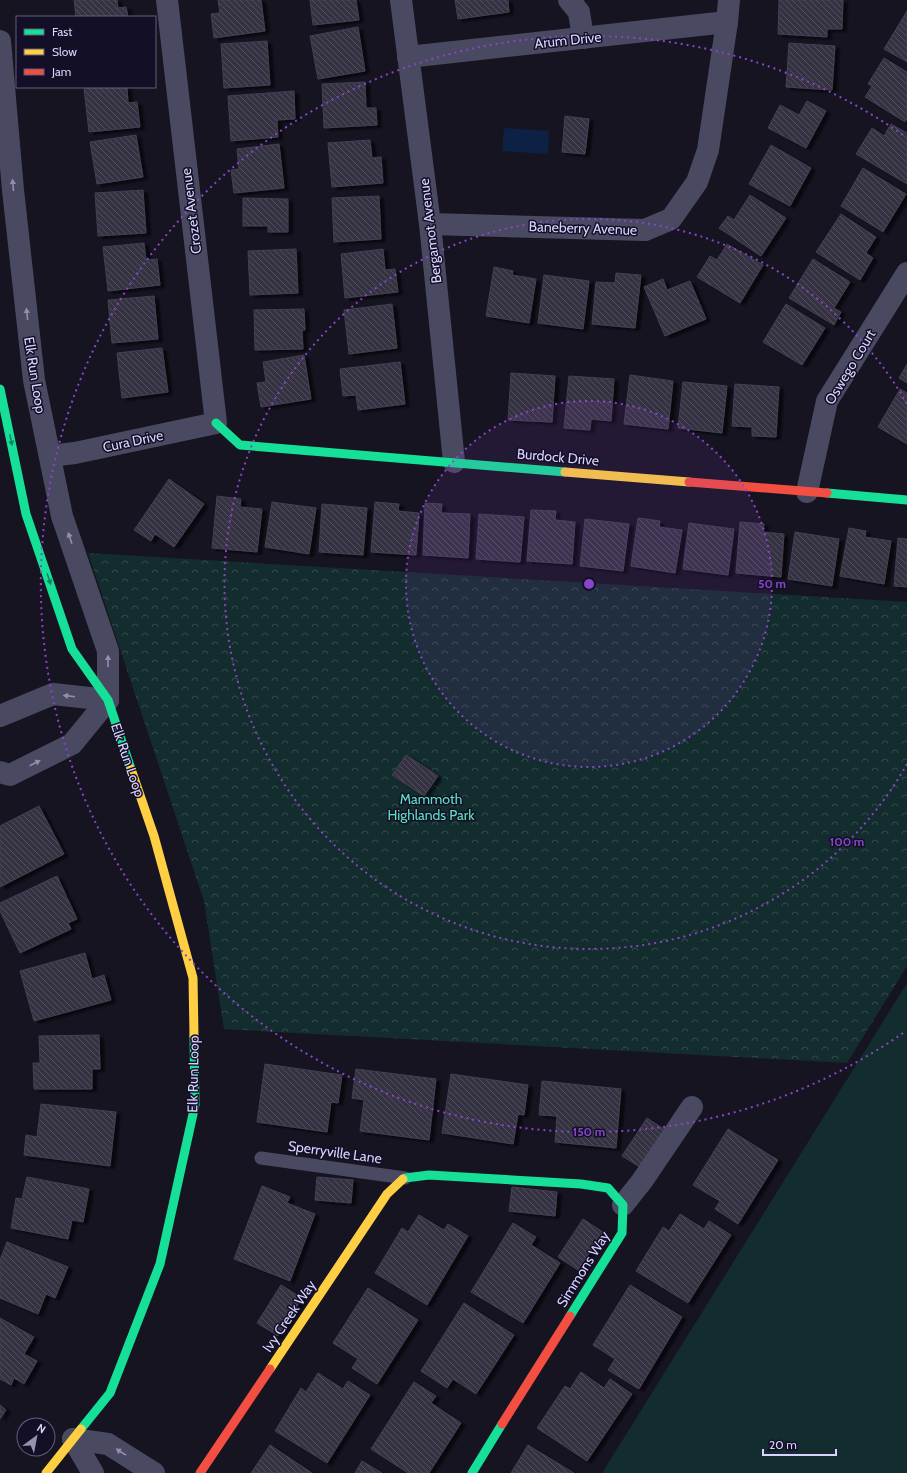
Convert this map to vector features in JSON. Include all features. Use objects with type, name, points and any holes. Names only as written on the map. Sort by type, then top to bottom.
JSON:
[{"type":"street","name":"Crozet Avenue","points":[[167,0],[216,423]]},
{"type":"street","name":"Bergamot Avenue","points":[[401,0],[430,224],[454,462]]},
{"type":"street","name":"Baneberry Avenue","points":[[430,224],[645,230],[671,219],[697,182],[708,150],[729,0]]},
{"type":"street","points":[[579,4],[583,38]]},
{"type":"street","name":"Arum Drive","points":[[408,58],[727,22]]},
{"type":"street","name":"Elk Run Loop","points":[[0,41],[13,190],[34,380],[62,516],[108,651],[108,700]]},
{"type":"street","name":"Oswego Court","points":[[807,492],[827,401],[907,273]]},
{"type":"street","name":"Elk Run Loop","points":[[0,389],[26,514],[72,649],[108,700],[154,836],[193,978],[195,1106],[160,1264],[110,1393],[46,1473]]},
{"type":"street","name":"Cura Drive","points":[[50,456],[75,453],[216,423]]},
{"type":"street","name":"Burdock Drive","points":[[216,423],[240,445],[907,500]]},
{"type":"street","points":[[0,716],[53,694],[108,700]]},
{"type":"street","points":[[0,772],[10,775],[72,744],[108,700]]},
{"type":"street","points":[[405,1178],[428,1175],[581,1184],[608,1188],[623,1205],[642,1182],[692,1107]]},
{"type":"street","name":"Ivy Creek Way","points":[[200,1473],[387,1194],[405,1178]]},
{"type":"street","name":"Simmons Way","points":[[472,1473],[622,1233],[623,1205]]},
{"type":"street","points":[[73,1439],[93,1473]]},
{"type":"street","points":[[73,1439],[108,1444],[154,1473]]},
{"type":"lane","name":"Sperryville Lane","points":[[261,1158],[405,1178]]},
{"type":"green space","name":"Mammoth Highlands Park","points":[[88,553],[907,602],[907,966],[847,1063],[224,1029],[204,901]]},
{"type":"green space","points":[[907,983],[907,1473],[602,1473]]},
{"type":"water","points":[[504,128],[549,131],[548,154],[502,151]]},
{"type":"building","points":[[74,0],[117,0],[118,8],[126,7],[128,16],[76,16]]},
{"type":"building","points":[[218,0],[261,0],[265,31],[214,38],[211,14],[220,13]]},
{"type":"building","points":[[310,0],[356,0],[359,20],[313,25]]},
{"type":"building","points":[[455,0],[508,0],[509,12],[458,19]]},
{"type":"building","points":[[779,0],[843,0],[842,29],[827,29],[827,37],[778,34]]},
{"type":"building","points":[[907,11],[907,62],[884,49]]},
{"type":"building","points":[[358,27],[365,71],[318,79],[310,36]]},
{"type":"building","points":[[267,41],[270,85],[224,88],[221,44]]},
{"type":"building","points":[[789,43],[835,46],[832,90],[786,87]]},
{"type":"building","points":[[884,58],[907,72],[907,119],[905,122],[865,97],[872,86],[868,84]]},
{"type":"building","points":[[365,82],[366,108],[376,108],[377,125],[324,128],[322,84]]},
{"type":"building","points":[[127,88],[128,103],[137,102],[140,127],[89,132],[84,89]]},
{"type":"building","points":[[294,91],[295,119],[277,120],[278,137],[231,141],[228,96]]},
{"type":"building","points":[[807,101],[826,111],[806,148],[768,128],[780,105],[799,115]]},
{"type":"building","points":[[565,116],[589,119],[585,154],[562,152]]},
{"type":"building","points":[[891,124],[907,133],[907,184],[856,154],[872,128],[884,136]]},
{"type":"building","points":[[136,135],[143,177],[97,184],[90,142]]},
{"type":"building","points":[[370,140],[372,158],[381,157],[383,183],[332,187],[328,143]]},
{"type":"building","points":[[279,144],[284,188],[234,193],[231,170],[239,169],[237,149]]},
{"type":"building","points":[[771,145],[811,168],[790,206],[749,184]]},
{"type":"building","points":[[863,168],[906,194],[883,232],[841,206]]},
{"type":"building","points":[[143,190],[146,233],[98,236],[95,193]]},
{"type":"building","points":[[750,195],[786,218],[761,256],[719,228],[728,216],[734,220]]},
{"type":"building","points":[[379,196],[381,239],[334,242],[332,198]]},
{"type":"building","points":[[243,198],[288,199],[288,232],[268,232],[268,226],[243,226]]},
{"type":"building","points":[[841,214],[876,237],[866,253],[873,258],[860,280],[816,252]]},
{"type":"building","points":[[144,243],[146,260],[157,259],[160,285],[108,291],[103,247]]},
{"type":"building","points":[[727,244],[763,265],[740,303],[697,277],[710,256],[717,260]]},
{"type":"building","points":[[296,249],[298,293],[250,295],[248,251]]},
{"type":"building","points":[[383,249],[385,270],[395,269],[398,292],[345,298],[341,254]]},
{"type":"building","points":[[813,259],[850,282],[834,308],[841,312],[834,325],[789,298]]},
{"type":"building","points":[[494,267],[513,271],[512,275],[536,279],[529,323],[486,316]]},
{"type":"building","points":[[616,273],[641,275],[635,328],[592,324],[596,282],[615,283]]},
{"type":"building","points":[[544,275],[589,281],[583,329],[538,323]]},
{"type":"building","points":[[663,279],[667,290],[690,281],[706,319],[665,336],[644,287]]},
{"type":"building","points":[[154,296],[158,339],[112,343],[108,300]]},
{"type":"building","points":[[392,304],[397,348],[349,354],[344,310]]},
{"type":"building","points":[[786,304],[825,328],[802,365],[763,342]]},
{"type":"building","points":[[304,309],[305,330],[302,330],[303,349],[255,350],[254,310]]},
{"type":"building","points":[[162,348],[168,392],[122,398],[117,353]]},
{"type":"building","points":[[304,355],[311,399],[261,407],[257,383],[266,382],[263,362]]},
{"type":"building","points":[[400,362],[405,404],[358,410],[356,395],[343,396],[340,369]]},
{"type":"building","points":[[907,364],[907,383],[899,378]]},
{"type":"building","points":[[511,373],[555,376],[552,422],[508,420]]},
{"type":"building","points":[[630,375],[673,381],[668,429],[624,424]]},
{"type":"building","points":[[569,376],[614,379],[611,421],[591,419],[590,430],[564,428]]},
{"type":"building","points":[[683,382],[727,386],[722,433],[678,428]]},
{"type":"building","points":[[735,384],[779,387],[776,437],[752,436],[752,427],[732,426]]},
{"type":"building","points":[[900,389],[907,393],[907,444],[878,427]]},
{"type":"building","points":[[169,479],[204,504],[174,547],[155,534],[151,541],[134,530]]},
{"type":"building","points":[[217,496],[241,499],[240,507],[262,509],[257,552],[212,548]]},
{"type":"building","points":[[272,502],[316,508],[309,554],[265,547]]},
{"type":"building","points":[[375,502],[399,504],[398,511],[419,513],[416,555],[371,552]]},
{"type":"building","points":[[425,503],[442,504],[441,513],[470,514],[468,558],[423,555]]},
{"type":"building","points":[[322,504],[367,508],[363,555],[319,552]]},
{"type":"building","points":[[531,510],[556,511],[555,520],[575,522],[572,564],[527,561]]},
{"type":"building","points":[[479,514],[524,517],[520,562],[476,559]]},
{"type":"building","points":[[638,518],[660,521],[659,527],[682,530],[675,573],[631,566]]},
{"type":"building","points":[[585,519],[629,524],[623,571],[580,566]]},
{"type":"building","points":[[740,522],[764,524],[763,532],[784,534],[781,577],[736,573]]},
{"type":"building","points":[[689,523],[734,529],[728,575],[683,569]]},
{"type":"building","points":[[849,528],[866,531],[865,537],[891,541],[884,584],[840,576]]},
{"type":"building","points":[[795,532],[839,539],[832,586],[788,579]]},
{"type":"building","points":[[898,538],[907,539],[907,587],[894,586]]},
{"type":"building","points":[[406,755],[438,776],[424,796],[392,775]]},
{"type":"building","points":[[39,806],[64,854],[0,887],[0,826]]},
{"type":"building","points":[[57,876],[77,919],[68,923],[71,929],[20,953],[0,911],[0,903]]},
{"type":"building","points":[[85,953],[92,979],[104,975],[111,1000],[34,1021],[20,971]]},
{"type":"building","points":[[99,1035],[100,1069],[92,1069],[92,1089],[34,1089],[33,1063],[40,1063],[39,1036]]},
{"type":"building","points":[[265,1064],[342,1075],[338,1103],[331,1102],[327,1132],[257,1122]]},
{"type":"building","points":[[356,1069],[436,1079],[429,1140],[360,1131],[364,1100],[352,1098]]},
{"type":"building","points":[[451,1074],[528,1085],[524,1115],[518,1114],[513,1144],[442,1133]]},
{"type":"building","points":[[542,1081],[621,1089],[616,1148],[555,1142],[557,1116],[539,1115]]},
{"type":"building","points":[[41,1104],[116,1112],[110,1166],[24,1155],[26,1135],[37,1137]]},
{"type":"building","points":[[647,1118],[667,1131],[643,1169],[622,1156]]},
{"type":"building","points":[[728,1129],[778,1160],[738,1224],[715,1209],[720,1201],[693,1185]]},
{"type":"building","points":[[27,1177],[89,1189],[83,1222],[72,1220],[68,1239],[11,1228],[16,1198],[22,1199]]},
{"type":"building","points":[[317,1177],[353,1180],[351,1203],[315,1200]]},
{"type":"building","points":[[262,1186],[290,1197],[287,1203],[315,1214],[290,1281],[234,1259]]},
{"type":"building","points":[[512,1187],[557,1192],[555,1216],[509,1211]]},
{"type":"building","points":[[680,1214],[704,1229],[709,1221],[731,1235],[688,1303],[636,1271],[663,1227],[669,1231]]},
{"type":"building","points":[[419,1215],[444,1230],[448,1224],[468,1236],[427,1305],[375,1273],[402,1228],[408,1232]]},
{"type":"building","points":[[583,1219],[603,1232],[578,1270],[558,1257]]},
{"type":"building","points":[[513,1223],[536,1237],[531,1245],[560,1263],[523,1323],[471,1292]]},
{"type":"building","points":[[7,1242],[68,1267],[55,1298],[46,1294],[38,1314],[0,1298],[0,1260]]},
{"type":"building","points":[[281,1285],[302,1298],[278,1336],[257,1323]]},
{"type":"building","points":[[630,1285],[682,1317],[639,1389],[608,1370],[615,1359],[593,1345]]},
{"type":"building","points":[[368,1288],[418,1320],[377,1384],[352,1368],[358,1359],[333,1343]]},
{"type":"building","points":[[464,1303],[514,1335],[476,1394],[453,1379],[447,1388],[421,1371]]},
{"type":"building","points":[[0,1318],[34,1337],[24,1354],[37,1361],[24,1384],[14,1378],[11,1385],[0,1379]]},
{"type":"building","points":[[581,1372],[604,1388],[610,1379],[632,1394],[587,1461],[537,1428],[565,1386],[570,1389]]},
{"type":"building","points":[[318,1373],[343,1389],[348,1381],[370,1395],[327,1463],[275,1431],[301,1388],[306,1392]]},
{"type":"building","points":[[414,1382],[436,1396],[431,1403],[461,1423],[429,1473],[408,1473],[371,1449]]},
{"type":"building","points":[[0,1405],[6,1410],[0,1419]]},
{"type":"building","points":[[270,1445],[312,1473],[251,1473]]},
{"type":"building","points":[[528,1445],[574,1473],[511,1473]]},
{"type":"building","points":[[362,1461],[382,1473],[355,1473]]},
{"type":"traffic: fast","points":[[0,389],[26,514],[72,649],[108,700],[131,769]]},
{"type":"traffic: fast","points":[[216,423],[240,445],[565,472]]},
{"type":"traffic: fast","points":[[827,493],[907,500]]},
{"type":"traffic: fast","points":[[81,1429],[110,1393],[160,1264],[195,1105],[194,1036]]},
{"type":"traffic: fast","points":[[403,1179],[429,1175],[581,1184],[608,1188],[623,1205],[622,1233],[570,1316]]},
{"type":"traffic: fast","points":[[472,1473],[502,1424]]},
{"type":"traffic: slow","points":[[565,472],[689,482]]},
{"type":"traffic: slow","points":[[131,769],[154,836],[193,978],[194,1036]]},
{"type":"traffic: slow","points":[[270,1369],[387,1194],[403,1179]]},
{"type":"traffic: slow","points":[[46,1473],[81,1429]]},
{"type":"traffic: jam","points":[[689,482],[827,493]]},
{"type":"traffic: jam","points":[[502,1424],[570,1316]]},
{"type":"traffic: jam","points":[[200,1473],[270,1369]]}]
